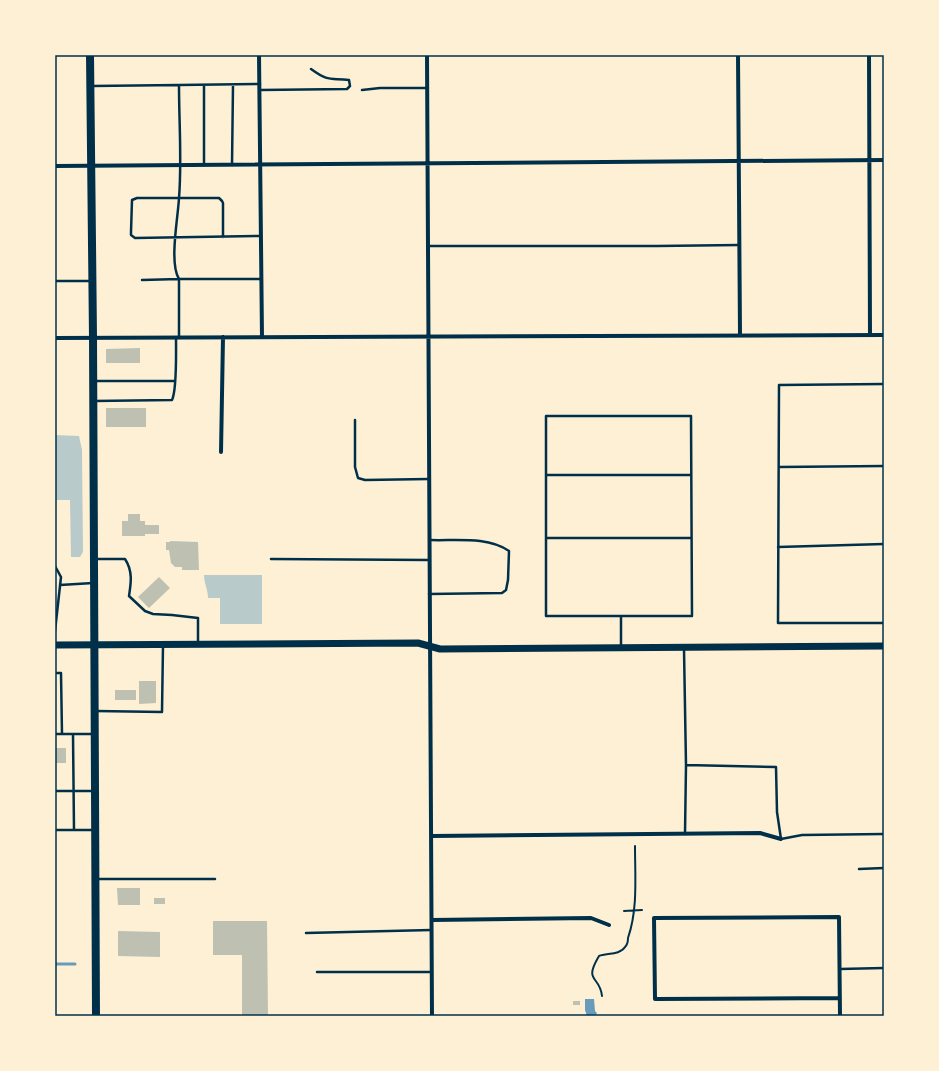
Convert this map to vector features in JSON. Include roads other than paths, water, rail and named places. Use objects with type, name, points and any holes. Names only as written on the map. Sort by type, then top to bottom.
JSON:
[{"type":"main road","points":[[90,55],[93,281],[96,1016]]},
{"type":"street","points":[[259,55],[262,337]]},
{"type":"street","points":[[427,55],[432,1016]]},
{"type":"street","points":[[738,55],[740,336]]},
{"type":"street","points":[[869,55],[870,335]]},
{"type":"street","points":[[55,166],[884,160]]},
{"type":"street","points":[[55,338],[884,335]]},
{"type":"street","points":[[221,452],[222,337]]},
{"type":"street","points":[[55,645],[418,643],[440,649],[884,646]]},
{"type":"street","points":[[431,836],[760,833],[781,839]]},
{"type":"street","points":[[840,998],[654,1000],[654,918],[839,916],[839,969],[840,998],[840,1016]]},
{"type":"street","points":[[432,920],[591,918],[609,925]]},
{"type":"lane","points":[[260,90],[347,89],[350,86],[349,80],[323,78],[311,69]]},
{"type":"lane","points":[[90,86],[260,84]]},
{"type":"lane","points":[[93,401],[172,400],[174,397],[178,337],[179,280],[176,272],[175,237],[180,198],[179,85]]},
{"type":"lane","points":[[204,85],[204,165]]},
{"type":"lane","points":[[232,165],[233,85]]},
{"type":"lane","points":[[362,90],[380,88],[427,88]]},
{"type":"lane","points":[[223,237],[223,204],[221,199],[137,198],[131,202],[131,232],[133,237],[223,237],[260,236]]},
{"type":"lane","points":[[428,246],[739,245]]},
{"type":"lane","points":[[142,280],[262,280]]},
{"type":"lane","points":[[55,281],[93,281]]},
{"type":"lane","points":[[93,381],[175,381]]},
{"type":"lane","points":[[884,384],[779,385],[778,546],[778,623],[884,623]]},
{"type":"lane","points":[[546,416],[691,416],[692,475],[692,616],[546,616],[546,416]]},
{"type":"lane","points":[[355,420],[355,467],[358,478],[365,480],[429,479]]},
{"type":"lane","points":[[779,467],[884,466]]},
{"type":"lane","points":[[546,475],[692,475]]},
{"type":"lane","points":[[546,538],[692,538]]},
{"type":"lane","points":[[429,540],[483,541],[501,545],[509,551],[508,580],[506,590],[502,594],[429,594]]},
{"type":"lane","points":[[778,546],[884,544]]},
{"type":"lane","points":[[94,559],[125,559],[131,572],[129,596],[145,611],[153,614],[172,614],[198,618],[198,644]]},
{"type":"lane","points":[[271,559],[429,560]]},
{"type":"lane","points":[[55,566],[61,577],[56,606],[55,631]]},
{"type":"lane","points":[[60,584],[94,583]]},
{"type":"lane","points":[[622,616],[622,648]]},
{"type":"lane","points":[[94,711],[162,712],[163,645]]},
{"type":"lane","points":[[684,647],[686,765],[685,834]]},
{"type":"lane","points":[[55,673],[62,673],[62,734]]},
{"type":"lane","points":[[55,734],[94,734]]},
{"type":"lane","points":[[73,734],[74,830]]},
{"type":"lane","points":[[686,765],[776,767],[777,812],[781,839],[802,835],[884,834]]},
{"type":"lane","points":[[55,791],[95,792]]},
{"type":"lane","points":[[55,830],[95,830]]},
{"type":"lane","points":[[859,868],[884,868]]},
{"type":"lane","points":[[95,879],[215,879]]},
{"type":"lane","points":[[306,934],[432,930]]},
{"type":"lane","points":[[839,969],[884,968]]},
{"type":"lane","points":[[317,972],[432,972]]},
{"type":"water","points":[[585,999],[594,999],[595,1011],[597,1013],[595,1016],[587,1016],[585,1010]]},
{"type":"waterway","points":[[55,964],[75,964]]}]
